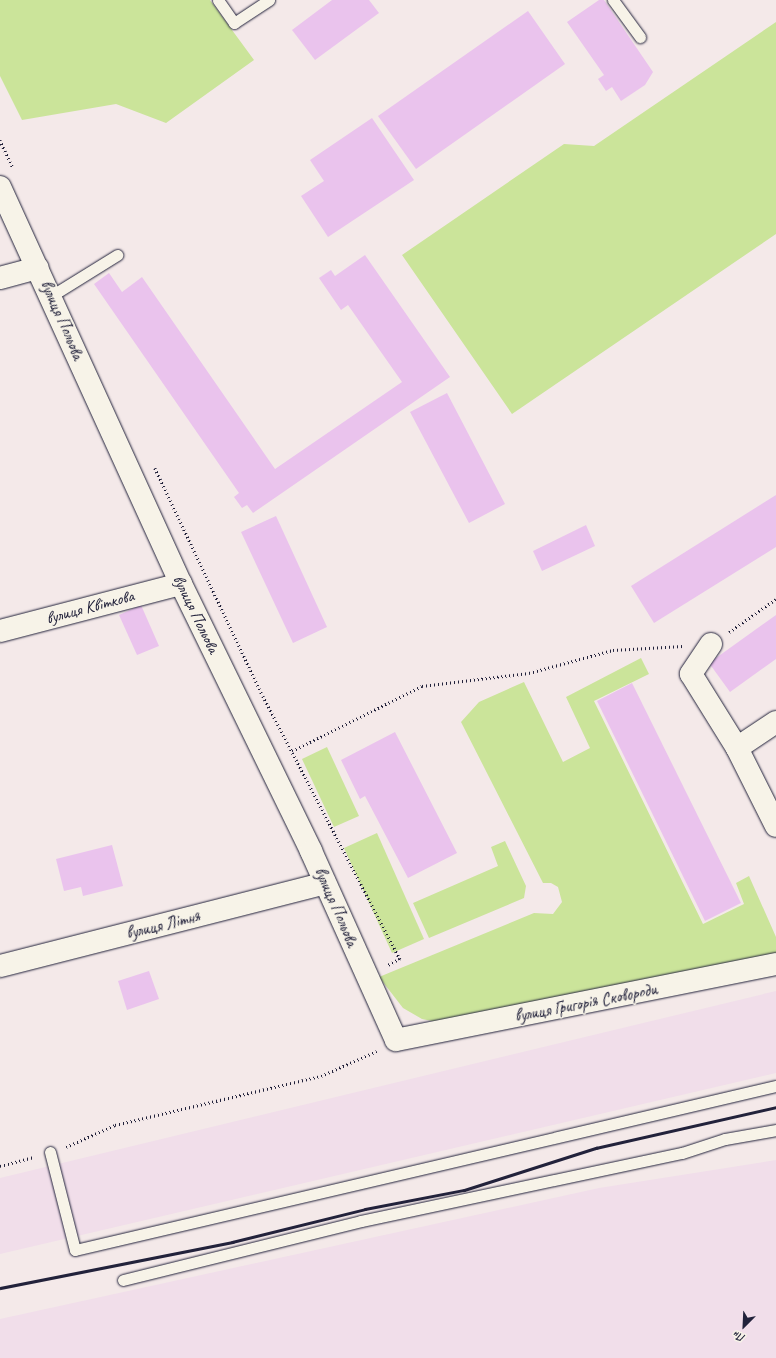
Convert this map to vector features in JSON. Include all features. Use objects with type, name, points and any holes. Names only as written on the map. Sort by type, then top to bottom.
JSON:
[{"type":"street","name":"вулиця Польова","points":[[8,181],[38,268],[181,584],[325,883],[396,1040]]},
{"type":"street","points":[[0,278],[38,268]]},
{"type":"street","name":"вулиця Квіткова","points":[[0,631],[181,584]]},
{"type":"street","points":[[711,644],[691,674],[737,748],[776,826]]},
{"type":"street","points":[[737,748],[776,722]]},
{"type":"street","name":"вулиця Літня","points":[[0,966],[325,883]]},
{"type":"street","name":"вулиця Григорія Сковороди","points":[[396,1040],[776,964]]},
{"type":"lane","points":[[218,0],[234,23],[269,0]]},
{"type":"lane","points":[[613,0],[640,37]]},
{"type":"lane","points":[[51,296],[117,255]]},
{"type":"lane","points":[[50,1152],[75,1250],[776,1086]]},
{"type":"lane","points":[[123,1280],[361,1221],[682,1153],[725,1139],[776,1130]]},
{"type":"path","points":[[0,140],[8,181]]},
{"type":"path","points":[[154,466],[292,751],[400,959],[382,968]]},
{"type":"path","points":[[292,751],[422,686],[529,673],[614,650],[711,644],[776,599]]},
{"type":"path","points":[[0,1166],[77,1143],[116,1124],[321,1076],[369,1056],[396,1040]]},
{"type":"shaded area","points":[[776,991],[776,1073],[0,1254],[0,1178]]},
{"type":"shaded area","points":[[776,1160],[776,1358],[0,1358],[0,1319],[599,1188]]},
{"type":"green space","points":[[0,0],[210,0],[254,60],[166,123],[116,104],[22,120],[0,76]]},
{"type":"green space","points":[[776,22],[776,234],[512,414],[402,255],[564,144],[594,146]]},
{"type":"green space","points":[[641,658],[649,674],[594,701],[703,924],[744,904],[736,883],[749,876],[776,937],[776,953],[437,1022],[422,1019],[403,1008],[379,977],[534,913],[553,914],[562,902],[558,887],[551,883],[543,883],[461,722],[479,702],[524,682],[563,762],[590,748],[566,697]]},
{"type":"green space","points":[[327,747],[359,816],[334,827],[302,759]]},
{"type":"green space","points":[[377,833],[424,939],[392,953],[344,848]]},
{"type":"green space","points":[[505,841],[526,886],[524,898],[429,938],[413,903],[498,866],[491,847]]},
{"type":"building","points":[[332,0],[369,0],[379,13],[315,60],[292,30]]},
{"type":"building","points":[[599,0],[604,0],[653,72],[645,85],[621,101],[612,87],[606,91],[598,79],[604,75],[567,22]]},
{"type":"building","points":[[528,11],[565,64],[416,169],[378,116]]},
{"type":"building","points":[[372,118],[414,180],[328,237],[301,196],[324,181],[310,160]]},
{"type":"building","points":[[365,255],[450,377],[253,513],[247,505],[242,508],[234,497],[239,493],[94,284],[109,273],[122,292],[142,277],[275,469],[402,382],[348,305],[341,310],[319,278],[331,270],[335,276]]},
{"type":"building","points":[[447,393],[505,504],[469,523],[410,412]]},
{"type":"building","points":[[776,495],[776,547],[654,623],[631,586]]},
{"type":"building","points":[[276,516],[327,627],[293,643],[241,532]]},
{"type":"building","points":[[586,525],[595,546],[542,571],[533,551]]},
{"type":"building","points":[[141,605],[159,646],[137,655],[119,615]]},
{"type":"building","points":[[776,615],[776,659],[730,692],[709,663]]},
{"type":"building","points":[[632,683],[741,903],[705,921],[597,701]]},
{"type":"building","points":[[395,732],[457,853],[408,878],[365,796],[360,799],[341,760]]},
{"type":"building","points":[[112,845],[123,886],[83,896],[81,887],[64,891],[56,859]]},
{"type":"building","points":[[149,971],[159,999],[127,1010],[118,981]]},
{"type":"railway","points":[[0,1288],[232,1242],[365,1209],[464,1190],[596,1148],[776,1107]]}]
